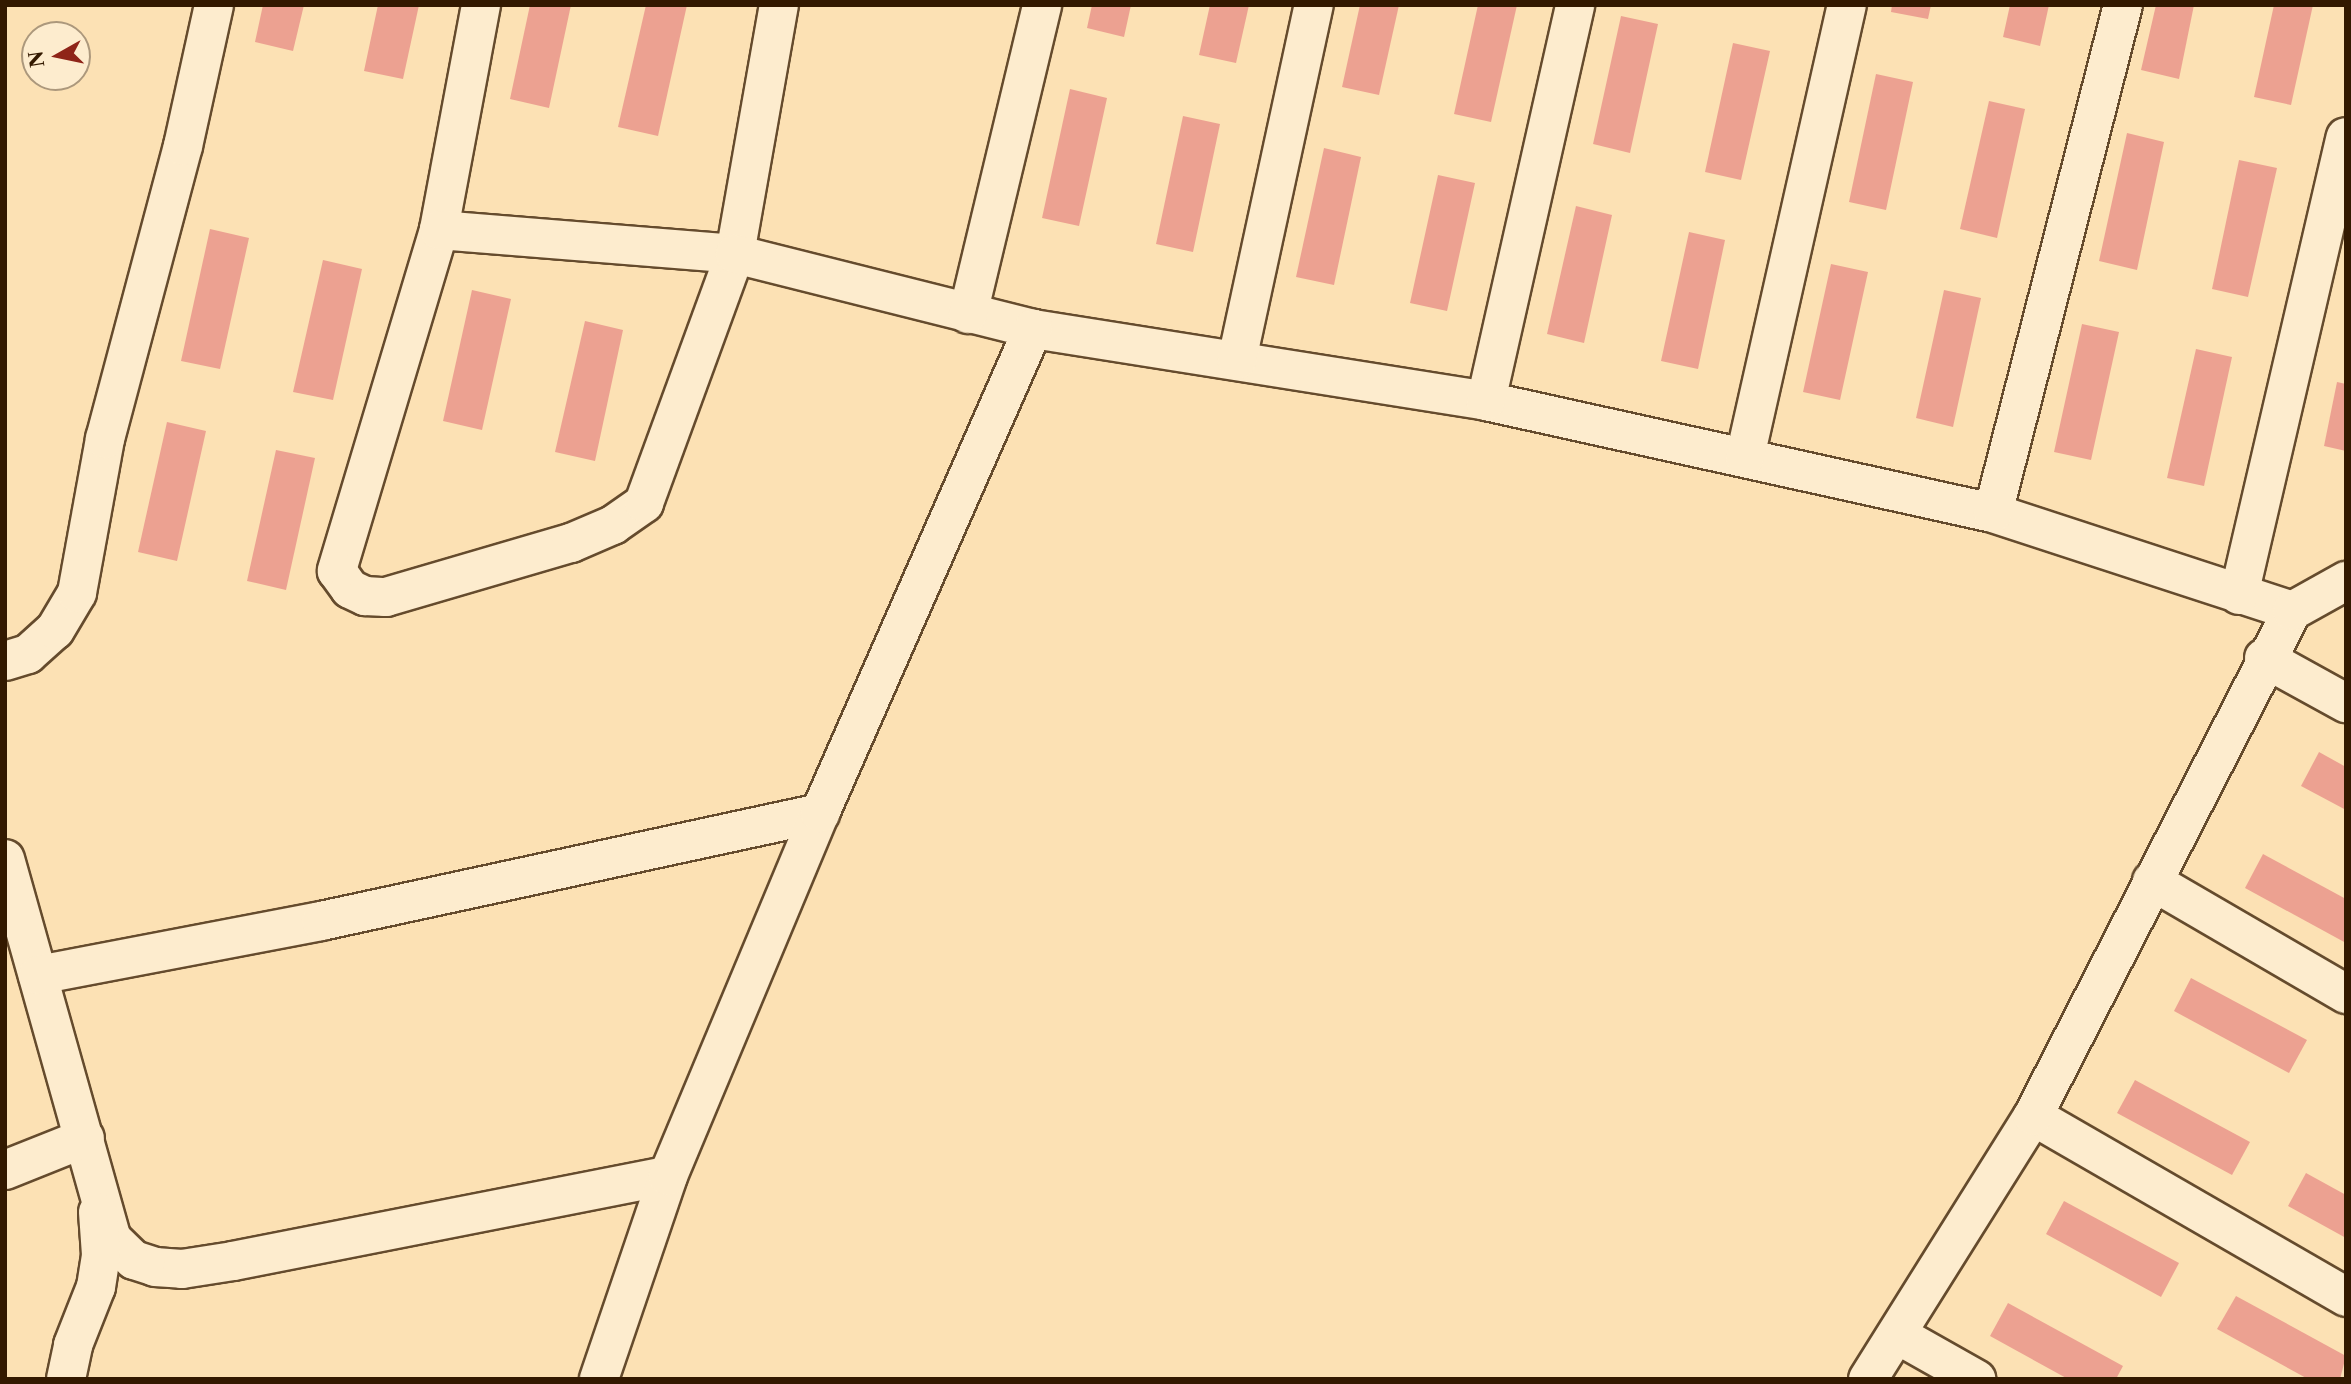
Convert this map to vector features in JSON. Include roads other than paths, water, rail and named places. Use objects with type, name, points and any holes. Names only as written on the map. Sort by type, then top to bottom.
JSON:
[{"type":"street","points":[[5,661],[28,654],[55,630],[77,593],[105,439],[183,146],[214,5]]},
{"type":"street","points":[[481,5],[439,230],[337,571],[350,589],[365,596],[386,597],[571,543],[613,525],[644,503],[735,254],[779,5]]},
{"type":"street","points":[[968,314],[1042,5]]},
{"type":"street","points":[[1237,360],[1314,5]]},
{"type":"street","points":[[1486,401],[1575,5]]},
{"type":"street","points":[[1745,457],[1846,5]]},
{"type":"street","points":[[1993,513],[2123,5]]},
{"type":"street","points":[[2239,595],[2346,137]]},
{"type":"street","points":[[439,230],[735,254],[1033,329],[1486,401],[1993,513],[2292,611]]},
{"type":"street","points":[[599,1379],[668,1176],[820,813],[1033,329]]},
{"type":"street","points":[[1868,1379],[2034,1116],[2264,658],[2292,611],[2346,581]]},
{"type":"street","points":[[2264,658],[2346,703]]},
{"type":"street","points":[[38,975],[321,921],[820,813]]},
{"type":"street","points":[[5,859],[112,1239],[134,1259],[155,1267],[182,1269],[668,1176]]},
{"type":"street","points":[[2152,881],[2346,994]]},
{"type":"street","points":[[2034,1116],[2346,1297]]},
{"type":"street","points":[[5,1170],[85,1138]]},
{"type":"street","points":[[66,1379],[98,1277],[101,1255],[97,1183]]},
{"type":"street","points":[[1898,1335],[1976,1379]]}]
